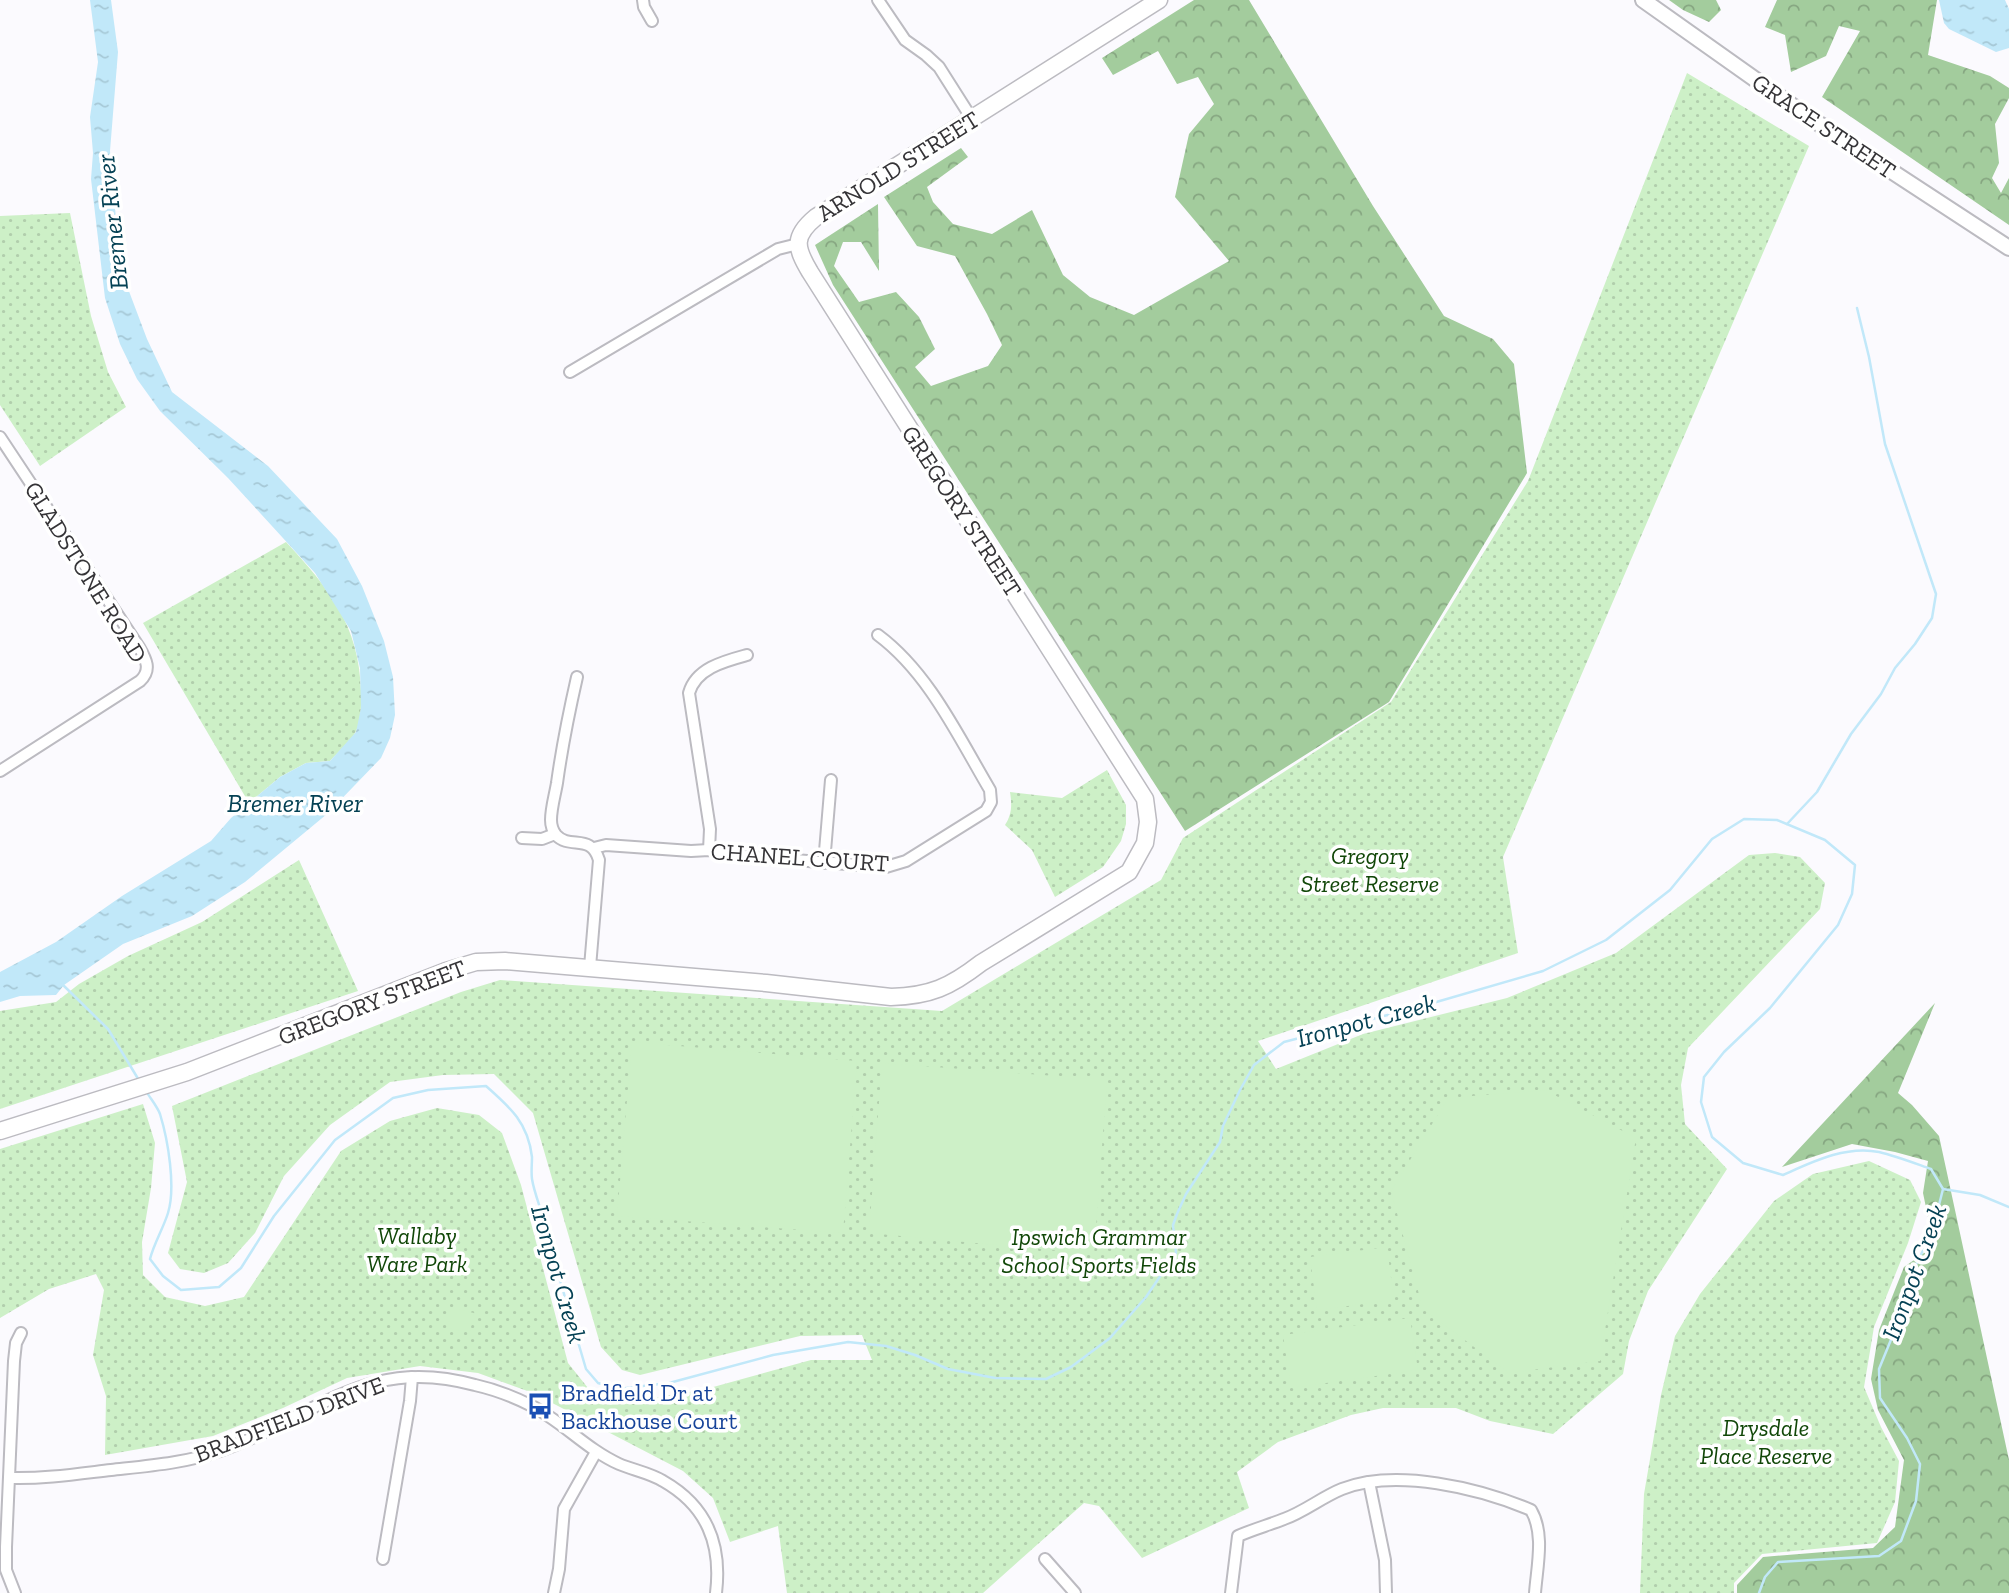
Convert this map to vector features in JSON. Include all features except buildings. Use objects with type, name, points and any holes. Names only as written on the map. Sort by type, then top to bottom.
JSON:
[{"type":"main road","name":"ARNOLD STREET","points":[[798,244],[801,232],[816,217],[1159,0]]},
{"type":"main road","name":"GREGORY STREET","points":[[0,1131],[187,1072],[461,965],[498,961],[846,991],[908,989],[925,986],[981,963],[1110,883],[1130,857],[1139,834],[1140,810],[1129,776],[810,272],[799,252],[798,244]]},
{"type":"street","points":[[643,0],[652,21]]},
{"type":"street","points":[[878,0],[905,40],[939,67],[972,119]]},
{"type":"street","name":"GRACE STREET","points":[[1643,0],[1795,108],[2009,248]]},
{"type":"street","name":"ARNOLD STREET","points":[[570,372],[778,249],[798,244]]},
{"type":"street","name":"GLADSTONE ROAD","points":[[0,437],[139,647],[146,660],[147,672],[140,681],[0,771]]},
{"type":"street","name":"CHANEL COURT","points":[[555,834],[564,841],[594,848],[606,845],[709,850],[731,855],[824,863],[886,867],[900,864],[986,811],[991,802],[990,790],[940,704],[899,650],[878,635]]},
{"type":"street","points":[[709,850],[710,830],[689,693],[691,685],[703,672],[720,663],[747,655]]},
{"type":"street","points":[[522,838],[542,839],[555,834],[551,820],[564,734],[577,677]]},
{"type":"street","points":[[824,863],[831,780]]},
{"type":"street","points":[[590,967],[599,860],[594,848]]},
{"type":"street","points":[[15,1593],[6,1570],[14,1361],[16,1343],[21,1333]]},
{"type":"street","points":[[383,1559],[412,1377]]},
{"type":"street","name":"BRADFIELD DRIVE","points":[[10,1478],[37,1479],[164,1464],[220,1451],[323,1401],[370,1382],[436,1377],[476,1385],[530,1405],[596,1452],[661,1480],[681,1493],[698,1511],[717,1550],[719,1574],[716,1593]]},
{"type":"street","points":[[0,1417],[13,1420]]},
{"type":"street","points":[[554,1593],[559,1569],[562,1514],[596,1452]]},
{"type":"street","points":[[1231,1593],[1238,1536],[1285,1519],[1341,1489],[1392,1479],[1442,1484],[1531,1510],[1539,1533],[1535,1593]]},
{"type":"street","points":[[1369,1482],[1385,1560],[1386,1593]]},
{"type":"street","points":[[1045,1559],[1075,1593]]},
{"type":"green space","points":[[1194,0],[1249,0],[1373,206],[1444,316],[1493,339],[1514,364],[1527,473],[1389,702],[1185,831],[833,285],[815,245],[878,204],[879,271],[861,242],[843,242],[834,266],[859,302],[896,292],[919,317],[935,349],[915,367],[931,386],[988,366],[1002,345],[955,256],[917,246],[884,197],[961,148],[968,157],[927,187],[933,202],[953,224],[992,234],[1032,210],[1063,275],[1090,297],[1134,315],[1229,261],[1175,197],[1189,134],[1214,104],[1198,77],[1177,84],[1158,51],[1113,75],[1102,58]]},
{"type":"green space","points":[[1669,0],[1716,0],[1721,10],[1709,22]]},
{"type":"green space","points":[[1777,0],[1937,0],[1928,55],[1990,76],[2009,88],[2009,98],[1995,124],[1999,163],[1992,178],[2001,193],[2009,178],[2009,225],[1822,97],[1860,31],[1839,26],[1826,56],[1791,72],[1785,35],[1765,27]]},
{"type":"green space","points":[[1687,73],[1809,146],[1503,857],[1518,953],[1258,1041],[1276,1069],[1363,1034],[1507,998],[1616,953],[1749,855],[1775,853],[1800,857],[1825,883],[1820,909],[1688,1048],[1681,1085],[1685,1124],[1727,1169],[1648,1291],[1629,1341],[1623,1374],[1553,1434],[1490,1421],[1456,1408],[1383,1408],[1351,1415],[1278,1442],[1237,1472],[1249,1508],[1142,1558],[1099,1506],[1084,1503],[983,1593],[787,1593],[778,1526],[730,1542],[713,1498],[683,1471],[533,1393],[478,1373],[420,1366],[347,1378],[283,1408],[213,1436],[105,1455],[106,1396],[93,1355],[104,1290],[96,1274],[49,1289],[0,1318],[0,1149],[143,1104],[155,1143],[142,1242],[143,1275],[165,1297],[205,1306],[244,1297],[341,1151],[390,1121],[437,1108],[479,1115],[502,1133],[521,1185],[568,1363],[592,1393],[625,1403],[706,1389],[811,1360],[872,1360],[862,1335],[800,1336],[640,1375],[622,1370],[601,1347],[533,1113],[494,1074],[443,1075],[390,1082],[330,1125],[284,1176],[255,1233],[228,1263],[204,1273],[180,1269],[168,1253],[187,1182],[172,1106],[461,992],[500,980],[942,1011],[1161,880],[1183,838],[1391,702],[1528,481]]},
{"type":"green space","points":[[70,213],[91,316],[108,372],[126,407],[40,466],[0,405],[0,216]]},
{"type":"green space","points":[[286,542],[316,575],[348,627],[359,668],[360,718],[353,737],[330,761],[306,763],[280,777],[249,803],[143,623]]},
{"type":"green space","points":[[1107,770],[1126,805],[1126,824],[1121,841],[1103,867],[1055,897],[1032,850],[1005,825],[1011,809],[1010,792],[1062,798]]},
{"type":"green space","points":[[299,860],[358,991],[0,1109],[0,1011],[56,1002],[79,984],[128,956],[202,922]]},
{"type":"green space","points":[[1935,1003],[1898,1093],[1939,1136],[2009,1460],[2009,1593],[1737,1593],[1737,1585],[1763,1557],[1873,1548],[1895,1527],[1904,1460],[1878,1410],[1871,1379],[1879,1330],[1904,1267],[1934,1246],[1923,1193],[1928,1161],[1852,1144],[1782,1167]]},
{"type":"green space","points":[[632,1042],[857,1061],[843,1233],[617,1216]]},
{"type":"green space","points":[[882,1063],[1107,1080],[1094,1254],[869,1233]]},
{"type":"green space","points":[[1545,1090],[1636,1138],[1600,1361],[1509,1373],[1423,1309],[1391,1191],[1448,1098]]},
{"type":"green space","name":"Drysdale Place Reserve","points":[[1869,1161],[1910,1180],[1921,1202],[1908,1243],[1874,1327],[1864,1387],[1899,1461],[1895,1502],[1877,1543],[1762,1554],[1734,1583],[1734,1593],[1640,1593],[1644,1494],[1661,1395],[1675,1336],[1700,1294],[1774,1201],[1813,1174]]},
{"type":"green space","points":[[1387,1247],[1394,1300],[1317,1310],[1310,1257]]},
{"type":"green space","points":[[451,1308],[474,1313],[470,1332],[447,1328]]},
{"type":"green space","points":[[1410,1318],[1418,1370],[1291,1388],[1283,1335]]},
{"type":"water","name":"Bremer River","points":[[90,0],[111,0],[118,52],[110,151],[117,230],[124,278],[147,339],[172,392],[268,466],[337,539],[362,586],[384,641],[393,677],[395,715],[390,738],[381,758],[327,814],[245,882],[192,916],[123,944],[64,985],[56,995],[20,996],[0,1002],[0,972],[56,942],[122,896],[211,841],[231,818],[280,777],[306,763],[330,761],[356,732],[361,708],[360,668],[351,631],[315,573],[228,478],[160,411],[137,379],[120,344],[105,298],[91,179],[93,153],[90,117],[98,62]]},
{"type":"water","points":[[1939,0],[2005,0],[2009,9],[2009,48],[1996,52],[1949,29],[1944,23]]},
{"type":"waterway","points":[[1787,824],[1817,792],[1851,734],[1932,618],[1936,594],[1885,444],[1857,308]]},
{"type":"waterway","name":"Ironpot Creek","points":[[146,1091],[160,1114],[171,1177],[168,1213],[150,1259],[163,1276],[181,1290],[219,1287],[241,1268],[274,1216],[335,1140],[393,1098],[428,1090],[486,1086],[517,1117],[527,1135],[532,1157],[532,1179],[547,1236],[586,1369],[598,1383],[618,1389],[669,1383],[773,1355],[848,1342],[886,1346],[948,1369],[995,1378],[1046,1379],[1071,1367],[1110,1338],[1146,1297],[1176,1253],[1173,1225],[1177,1214],[1186,1194],[1220,1142],[1223,1126],[1240,1090],[1254,1065],[1284,1042],[1543,971],[1606,940],[1670,890],[1712,839],[1744,819],[1777,820],[1825,840],[1855,865],[1852,894],[1838,925],[1770,1008],[1724,1052],[1704,1077],[1701,1102],[1712,1137],[1743,1163],[1783,1175],[1817,1160],[1842,1153],[1867,1150],[1879,1152],[1931,1169],[1943,1189],[1932,1233],[1910,1276],[1897,1325],[1879,1369],[1880,1398],[1907,1438],[1920,1464],[1916,1501],[1901,1541],[1879,1556],[1778,1562],[1765,1577],[1759,1593]]},
{"type":"waterway","name":"Ironpot Creek","points":[[62,984],[108,1029],[140,1082]]},
{"type":"waterway","points":[[1943,1189],[1980,1195],[2009,1207]]},
{"type":"place","name":"Bradfield Dr at Backhouse Court","points":[[540,1406]]},
{"type":"park label","name":"Gregory Street Reserve","points":[[1370,869]]},
{"type":"park label","name":"Wallaby Ware Park","points":[[417,1249]]},
{"type":"park label","name":"Ipswich Grammar School Sports Fields","points":[[1099,1250]]}]
